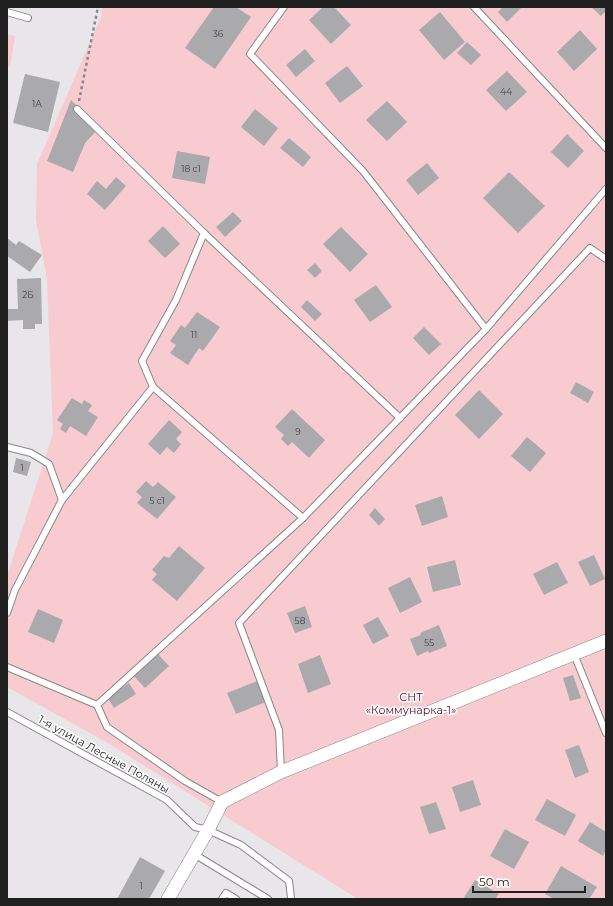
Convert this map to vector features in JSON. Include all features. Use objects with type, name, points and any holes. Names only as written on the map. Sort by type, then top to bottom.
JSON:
[{"type":"street","points":[[168,899],[208,830],[222,802],[282,772],[606,642]]},
{"type":"lane","points":[[284,7],[250,54],[363,171],[486,329]]},
{"type":"lane","points":[[474,7],[606,148]]},
{"type":"lane","points":[[7,12],[28,18]]},
{"type":"lane","points":[[77,109],[400,418]]},
{"type":"lane","points":[[97,705],[303,518],[486,329],[606,189]]},
{"type":"lane","points":[[204,232],[176,300],[142,361],[153,386],[303,518]]},
{"type":"lane","points":[[282,772],[279,730],[239,623],[590,248],[606,259]]},
{"type":"lane","points":[[7,614],[15,590],[62,500],[153,386]]},
{"type":"lane","points":[[7,447],[31,453],[49,464],[62,500]]},
{"type":"lane","points":[[574,654],[606,733]]},
{"type":"lane","points":[[7,667],[97,705],[107,727],[184,781],[222,802]]},
{"type":"lane","name":"1-я улица Лесные Поляны","points":[[7,712],[167,800],[195,827],[208,830],[241,845],[289,882],[291,899]]},
{"type":"lane","points":[[194,854],[268,899]]},
{"type":"lane","points":[[222,899],[226,893],[236,899]]},
{"type":"path","points":[[77,109],[98,7]]},
{"type":"green space","name":"СНТ «Коммунарка-1»","points":[[102,7],[606,7],[606,899],[358,899],[106,742],[7,687],[7,576],[53,433],[47,279],[36,220],[37,164],[101,17]]},
{"type":"green space","points":[[7,34],[15,36],[10,67],[7,66]]},
{"type":"building","points":[[214,7],[236,7],[251,17],[215,69],[185,48]]},
{"type":"building","points":[[323,7],[334,7],[351,25],[331,44],[309,20]]},
{"type":"building","points":[[503,7],[522,7],[507,22],[498,12]]},
{"type":"building","points":[[591,7],[606,7],[606,11],[601,16]]},
{"type":"building","points":[[440,12],[465,42],[444,60],[419,30]]},
{"type":"building","points":[[580,30],[597,49],[574,71],[557,52]]},
{"type":"building","points":[[467,42],[481,55],[471,65],[457,53]]},
{"type":"building","points":[[305,49],[315,61],[296,77],[286,65]]},
{"type":"building","points":[[347,66],[363,86],[340,103],[325,83]]},
{"type":"building","points":[[507,71],[527,92],[506,111],[486,90]]},
{"type":"building","points":[[25,74],[60,82],[48,132],[13,123]]},
{"type":"building","points":[[71,100],[99,128],[85,143],[73,172],[47,161]]},
{"type":"building","points":[[387,101],[407,122],[387,141],[366,120]]},
{"type":"building","points":[[255,109],[278,128],[264,146],[241,127]]},
{"type":"building","points":[[567,134],[584,151],[568,168],[551,152]]},
{"type":"building","points":[[289,138],[311,157],[303,167],[280,148]]},
{"type":"building","points":[[177,151],[210,157],[205,184],[172,178]]},
{"type":"building","points":[[427,163],[439,178],[418,195],[406,180]]},
{"type":"building","points":[[509,172],[545,206],[518,233],[483,198]]},
{"type":"building","points":[[116,177],[126,186],[105,210],[87,194],[97,181],[106,189]]},
{"type":"building","points":[[233,212],[242,221],[225,237],[216,227]]},
{"type":"building","points":[[163,226],[180,244],[165,258],[148,241]]},
{"type":"building","points":[[341,227],[368,254],[350,272],[323,244]]},
{"type":"building","points":[[7,238],[16,245],[19,241],[42,255],[30,272],[7,256]]},
{"type":"building","points":[[315,263],[322,271],[315,278],[307,270]]},
{"type":"building","points":[[41,278],[42,324],[35,324],[35,329],[23,329],[23,320],[7,321],[7,309],[18,309],[17,279]]},
{"type":"building","points":[[376,285],[392,307],[370,322],[354,300]]},
{"type":"building","points":[[307,300],[322,314],[315,321],[301,307]]},
{"type":"building","points":[[197,312],[220,327],[203,351],[199,348],[188,365],[170,353],[176,345],[170,341],[181,325],[185,328]]},
{"type":"building","points":[[424,327],[441,344],[429,355],[413,338]]},
{"type":"building","points":[[576,382],[594,392],[588,403],[570,393]]},
{"type":"building","points":[[479,390],[503,414],[479,439],[455,415]]},
{"type":"building","points":[[72,398],[82,404],[84,400],[92,405],[88,411],[98,417],[86,436],[70,426],[66,433],[60,429],[63,424],[57,420]]},
{"type":"building","points":[[292,409],[325,440],[309,458],[292,442],[288,446],[281,439],[284,435],[275,427]]},
{"type":"building","points":[[169,420],[182,432],[176,439],[181,444],[174,453],[167,447],[160,455],[148,444]]},
{"type":"building","points":[[527,437],[546,453],[530,472],[511,456]]},
{"type":"building","points":[[16,458],[31,462],[27,476],[13,472]]},
{"type":"building","points":[[146,481],[153,487],[158,482],[176,497],[157,519],[137,503],[142,497],[136,492]]},
{"type":"building","points":[[442,496],[448,517],[422,526],[415,505]]},
{"type":"building","points":[[375,508],[385,519],[379,526],[369,515]]},
{"type":"building","points":[[179,546],[205,568],[177,601],[152,580],[157,574],[152,570],[164,556],[169,558]]},
{"type":"building","points":[[594,555],[605,579],[590,586],[578,562]]},
{"type":"building","points":[[455,560],[461,585],[433,592],[427,567]]},
{"type":"building","points":[[557,562],[568,583],[544,595],[533,574]]},
{"type":"building","points":[[410,577],[422,602],[400,613],[388,588]]},
{"type":"building","points":[[305,606],[312,627],[295,633],[287,613]]},
{"type":"building","points":[[38,609],[63,620],[54,643],[28,632]]},
{"type":"building","points":[[378,617],[389,636],[373,644],[363,625]]},
{"type":"building","points":[[439,625],[447,646],[429,653],[428,651],[417,656],[410,639]]},
{"type":"building","points":[[158,654],[169,666],[145,688],[134,676]]},
{"type":"building","points":[[320,655],[331,684],[308,693],[298,664]]},
{"type":"building","points":[[573,675],[581,698],[570,701],[563,678]]},
{"type":"building","points":[[257,681],[266,702],[236,714],[227,693]]},
{"type":"building","points":[[129,683],[136,694],[114,708],[107,697]]},
{"type":"building","points":[[579,745],[589,772],[575,778],[565,750]]},
{"type":"building","points":[[473,780],[481,805],[460,812],[452,787]]},
{"type":"building","points":[[547,799],[576,815],[565,836],[535,820]]},
{"type":"building","points":[[436,802],[446,829],[429,834],[420,807]]},
{"type":"building","points":[[590,822],[606,832],[606,850],[603,856],[578,841]]},
{"type":"building","points":[[505,829],[529,842],[514,869],[490,856]]},
{"type":"building","points":[[140,857],[165,871],[149,899],[117,899]]},
{"type":"building","points":[[561,866],[597,887],[589,899],[554,899],[545,894]]},
{"type":"building","points":[[475,880],[499,894],[495,899],[463,899]]}]
